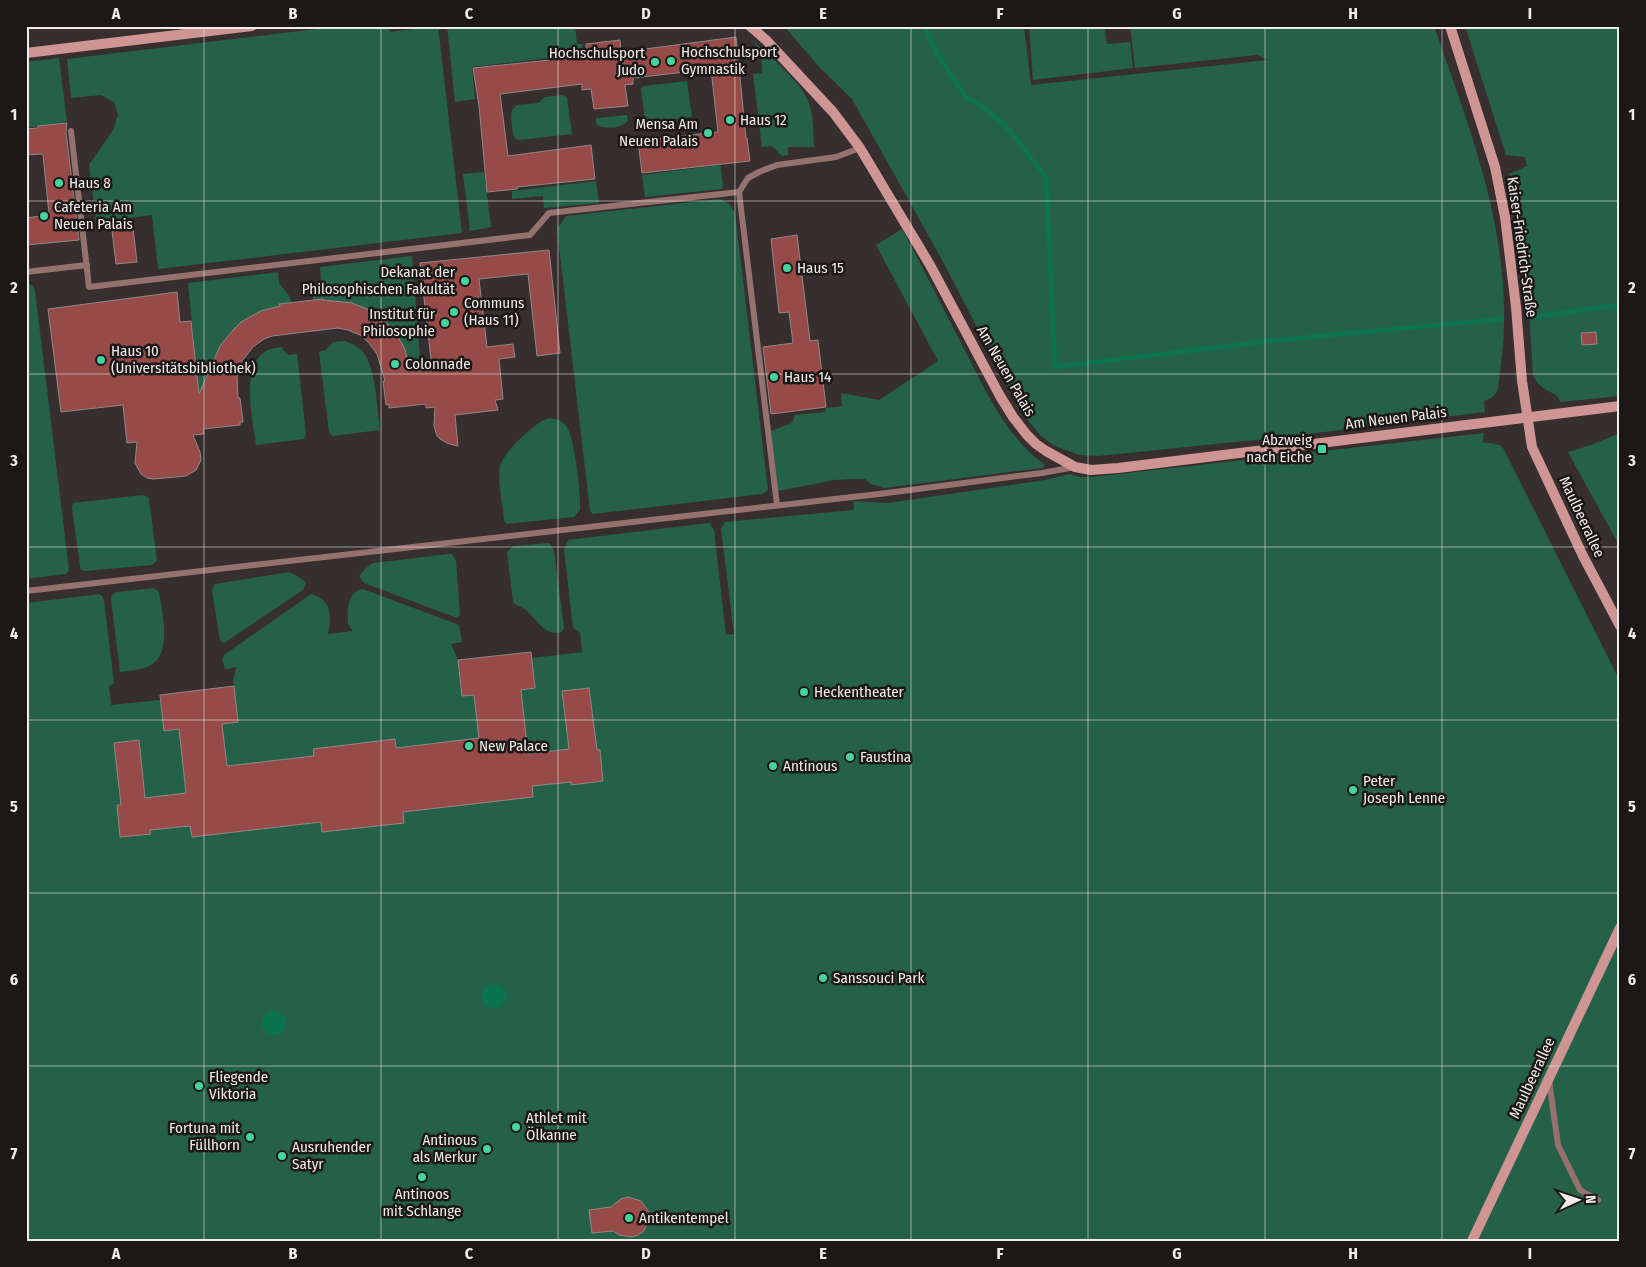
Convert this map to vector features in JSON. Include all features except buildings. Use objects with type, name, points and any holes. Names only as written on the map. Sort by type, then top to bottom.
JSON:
[{"type":"street","points":[[26,53],[252,26]]},
{"type":"street","name":"Am Neuen Palais","points":[[750,26],[766,40],[833,112],[860,148],[930,265],[1013,417],[1036,444],[1075,467],[1091,470],[1118,468],[1620,406]]},
{"type":"street","name":"Kaiser-Friedrich-Straße","points":[[1450,26],[1499,183],[1510,253],[1527,418]]},
{"type":"street","name":"Maulbeerallee","points":[[1527,418],[1532,446],[1583,556],[1620,626]]},
{"type":"street","name":"Maulbeerallee","points":[[1472,1241],[1620,928]]},
{"type":"lane","points":[[71,132],[89,287],[530,235],[549,214],[738,192]]},
{"type":"lane","points":[[777,505],[738,192],[748,178],[777,164],[836,157],[860,148]]},
{"type":"lane","points":[[26,272],[87,265]]},
{"type":"lane","points":[[26,591],[777,505],[1042,473],[1075,467]]},
{"type":"lane","points":[[1548,1079],[1558,1145],[1580,1190],[1598,1200]]},
{"type":"shaded area","points":[[342,26],[389,26],[390,32],[438,26],[462,233],[158,269],[152,215],[96,222],[89,165],[113,130],[118,115],[114,102],[101,95],[71,98],[67,59]]},
{"type":"shaded area","points":[[447,26],[575,26],[577,44],[582,44],[583,54],[472,67],[475,99],[455,102]]},
{"type":"shaded area","points":[[784,26],[1024,26],[1031,85],[1268,60],[1257,55],[1135,68],[1130,26],[1434,26],[1481,165],[1497,237],[1502,273],[1504,320],[1497,391],[1492,397],[1484,401],[1485,412],[1284,437],[1098,456],[1079,455],[1053,445],[1040,435],[1021,412],[941,258],[852,99],[820,68]]},
{"type":"shaded area","points":[[1029,26],[1104,26],[1107,44],[1130,42],[1133,68],[1033,80]]},
{"type":"shaded area","points":[[1465,26],[1620,26],[1620,396],[1560,402],[1556,395],[1541,386],[1533,376],[1527,278],[1509,174],[1527,166],[1525,157],[1506,155]]},
{"type":"shaded area","points":[[751,39],[783,68],[804,93],[811,112],[814,147],[788,147],[788,155],[782,156],[772,146],[762,147],[753,74],[762,73],[761,51]]},
{"type":"shaded area","points":[[59,58],[67,122],[26,128],[26,62]]},
{"type":"shaded area","points":[[687,81],[692,117],[645,121],[641,88]]},
{"type":"shaded area","points":[[563,95],[567,98],[572,134],[516,139],[513,135],[511,117],[512,110],[517,105],[538,103],[545,97]]},
{"type":"shaded area","points":[[627,115],[628,121],[617,127],[604,127],[596,124],[596,118]]},
{"type":"shaded area","points":[[719,165],[721,167],[723,187],[721,189],[645,197],[642,175]]},
{"type":"shaded area","points":[[484,172],[491,227],[470,231],[463,174]]},
{"type":"shaded area","points":[[596,181],[599,203],[544,208],[543,196],[512,199],[512,191]]},
{"type":"shaded area","points":[[720,199],[729,204],[735,213],[768,490],[762,494],[593,514],[590,511],[557,229],[566,216]]},
{"type":"shaded area","points":[[902,229],[996,409],[1017,439],[1045,465],[1042,468],[884,488],[871,484],[865,479],[851,479],[834,480],[778,491],[771,431],[792,423],[795,415],[825,412],[826,408],[842,406],[841,393],[879,400],[938,361],[876,245]]},
{"type":"shaded area","points":[[412,256],[423,383],[410,378],[407,361],[401,345],[394,331],[384,320],[372,311],[358,305],[341,302],[323,302],[323,299],[313,300],[313,293],[316,291],[321,279],[320,267]]},
{"type":"shaded area","points":[[278,272],[279,283],[290,297],[291,302],[280,304],[280,307],[261,312],[235,328],[226,338],[212,363],[199,395],[188,283]]},
{"type":"shaded area","points":[[26,282],[33,286],[35,291],[69,570],[66,574],[26,579]]},
{"type":"shaded area","points":[[345,341],[360,349],[368,360],[374,379],[380,430],[332,436],[329,432],[319,352],[326,350],[333,342]]},
{"type":"shaded area","points":[[282,347],[288,355],[297,354],[306,434],[304,439],[256,445],[250,392],[254,366],[260,356],[270,349]]},
{"type":"shaded area","points":[[549,418],[563,422],[569,432],[577,467],[580,510],[574,517],[506,524],[504,521],[500,486],[500,466],[507,453],[521,438],[536,425]]},
{"type":"shaded area","name":"Sanssouci Park","points":[[1484,433],[1483,442],[1500,445],[1503,448],[1620,681],[1620,1241],[26,1241],[26,603],[99,594],[102,596],[114,683],[109,686],[111,705],[160,700],[234,686],[236,667],[225,669],[222,659],[224,655],[311,594],[323,600],[327,605],[330,615],[328,634],[353,631],[348,624],[349,602],[354,593],[363,589],[459,625],[462,642],[451,644],[458,660],[531,652],[532,658],[582,652],[580,632],[573,628],[564,550],[568,540],[709,523],[714,530],[726,635],[734,634],[721,529],[725,522],[854,510],[853,501],[888,503],[1045,480],[1069,474],[1080,477],[1092,477]]},
{"type":"shaded area","points":[[1620,433],[1620,547],[1568,452]]},
{"type":"shaded area","points":[[142,495],[149,499],[157,561],[152,565],[81,570],[72,508],[73,503]]},
{"type":"shaded area","points":[[549,543],[554,550],[564,628],[562,632],[556,633],[545,629],[528,612],[513,602],[507,552],[513,546]]},
{"type":"shaded area","points":[[452,554],[456,561],[460,615],[457,618],[364,583],[359,576],[373,563]]},
{"type":"shaded area","points":[[289,572],[306,582],[303,590],[224,643],[220,641],[212,590],[215,584]]},
{"type":"shaded area","points":[[154,588],[159,592],[164,622],[161,654],[155,662],[147,667],[120,672],[112,595],[117,592]]},
{"type":"shaded area","points":[[494,984],[503,987],[506,996],[503,1005],[494,1008],[485,1005],[482,996],[485,987]]},
{"type":"shaded area","points":[[274,1011],[283,1014],[286,1023],[283,1032],[274,1035],[265,1032],[262,1023],[265,1014]]},
{"type":"waterway","points":[[924,26],[937,54],[966,97],[990,112],[1011,132],[1046,177],[1055,367],[1278,340],[1502,319]]},
{"type":"waterway","points":[[1532,317],[1620,305]]},
{"type":"place","name":"Hochschulsport Gymnastik","points":[[671,61]]},
{"type":"place","name":"Hochschulsport Judo","points":[[655,62]]},
{"type":"place","name":"Haus 12","points":[[730,120]]},
{"type":"place","name":"Mensa Am Neuen Palais","points":[[708,133]]},
{"type":"place","name":"Haus 8","points":[[59,183]]},
{"type":"place","name":"Cafeteria Am Neuen Palais","points":[[44,216]]},
{"type":"place","name":"Haus 15","points":[[787,268]]},
{"type":"place","name":"Dekanat der Philosophischen Fakultät","points":[[465,281]]},
{"type":"place","name":"Communs (Haus 11)","points":[[454,312]]},
{"type":"place","name":"Institut für Philosophie","points":[[445,323]]},
{"type":"place","name":"Haus 10 (Universitätsbibliothek)","points":[[101,360]]},
{"type":"place","name":"Colonnade","points":[[395,364]]},
{"type":"place","name":"Haus 14","points":[[774,377]]},
{"type":"place","name":"Abzweig nach Eiche","points":[[1322,449]]},
{"type":"place","name":"Heckentheater","points":[[804,692]]},
{"type":"place","name":"New Palace","points":[[469,746]]},
{"type":"place","name":"Faustina","points":[[850,757]]},
{"type":"place","name":"Antinous","points":[[773,766]]},
{"type":"place","name":"Peter Joseph Lenne","points":[[1353,790]]},
{"type":"place","name":"Sanssouci Park","points":[[823,978]]},
{"type":"place","name":"Fliegende Viktoria","points":[[199,1086]]},
{"type":"place","name":"Athlet mit Ölkanne","points":[[516,1127]]},
{"type":"place","name":"Fortuna mit Füllhorn","points":[[250,1137]]},
{"type":"place","name":"Antinous als Merkur","points":[[487,1149]]},
{"type":"place","name":"Ausruhender Satyr","points":[[282,1156]]},
{"type":"place","name":"Antinoos mit Schlange","points":[[422,1177]]},
{"type":"place","name":"Antikentempel","points":[[629,1218]]}]
